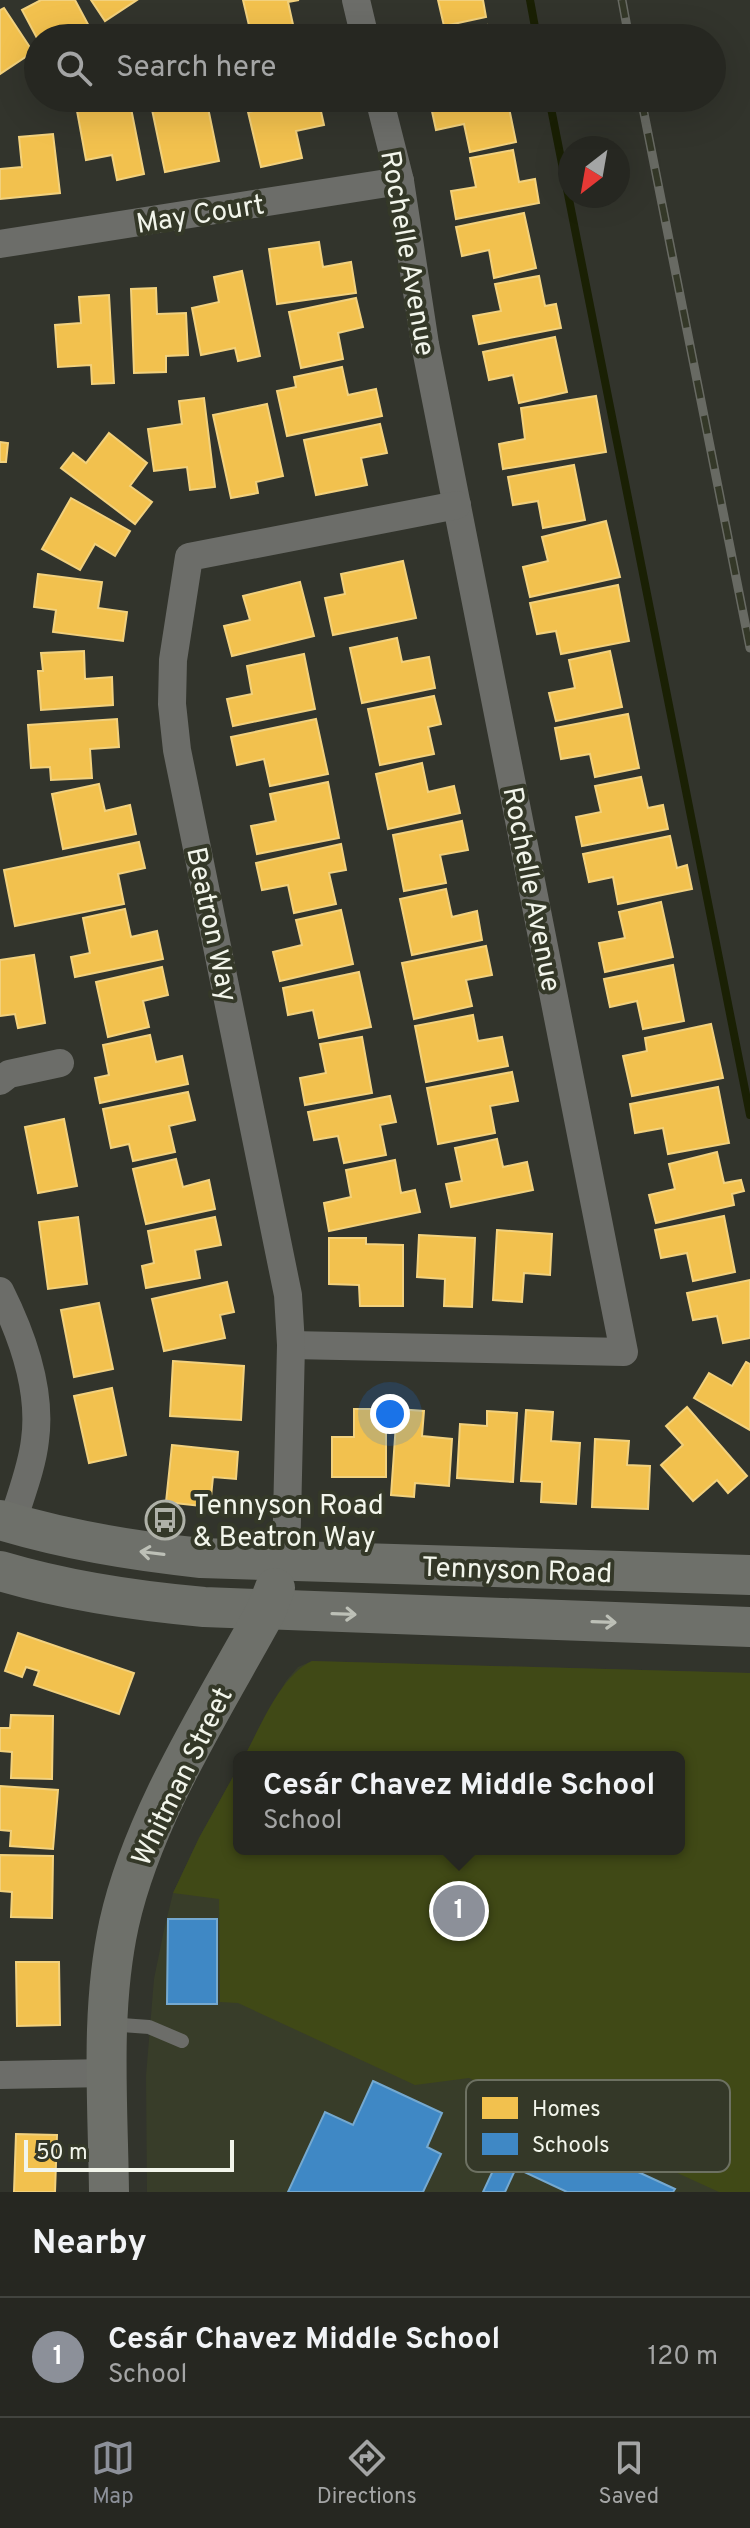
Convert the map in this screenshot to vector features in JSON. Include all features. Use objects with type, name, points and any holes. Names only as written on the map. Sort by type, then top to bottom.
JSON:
[{"type":"main road","name":"Tennyson Road","points":[[6,1522],[84,1542],[144,1552],[286,1562],[750,1575]]},
{"type":"main road","name":"Whitman Street","points":[[109,2192],[108,2023],[111,1975],[130,1879],[169,1791],[266,1611],[286,1562]]},
{"type":"main road","name":"Tennyson Road","points":[[0,1571],[137,1601],[266,1611],[750,1627]]},
{"type":"street","points":[[356,0],[362,24]]},
{"type":"street","name":"Rochelle Avenue","points":[[291,1345],[624,1352],[425,344],[400,181],[383,112]]},
{"type":"street","name":"May Court","points":[[0,244],[400,181]]},
{"type":"street","name":"Beatron Way","points":[[286,1562],[291,1345],[288,1295],[177,750],[172,704],[173,660],[189,557],[457,505]]},
{"type":"street","points":[[0,1081],[9,1074],[60,1063]]},
{"type":"street","points":[[0,1291],[20,1332],[37,1421],[35,1444],[6,1522]]},
{"type":"street","points":[[0,2075],[108,2073]]},
{"type":"lane","points":[[108,2023],[149,2027],[182,2041]]},
{"type":"shaded area","points":[[312,1661],[750,1673],[750,2192],[147,2192],[146,2076],[154,1979],[164,1930],[173,1893],[233,1777],[233,1855],[685,1855],[685,1751],[247,1751],[286,1681],[298,1667]]},
{"type":"green space","points":[[312,1661],[750,1673],[750,2192],[719,2192],[675,2172],[730,2172],[730,2080],[469,2078],[415,2085],[238,2003],[220,2002],[219,1899],[173,1893],[233,1777],[233,1855],[685,1855],[685,1751],[247,1751],[281,1690],[301,1668]]},
{"type":"building: Homes","points":[[41,0],[75,0],[88,24],[29,24],[22,10]]},
{"type":"building: Homes","points":[[91,0],[137,0],[105,21]]},
{"type":"building: Homes","points":[[243,0],[299,0],[288,2],[293,24],[249,24]]},
{"type":"building: Homes","points":[[438,0],[483,0],[486,17],[444,24]]},
{"type":"building: Homes","points":[[4,8],[24,38],[24,58],[0,74],[0,10]]},
{"type":"building: Homes","points":[[77,112],[132,112],[144,174],[117,180],[112,155],[86,160]]},
{"type":"building: Homes","points":[[152,112],[209,112],[219,161],[165,172]]},
{"type":"building: Homes","points":[[248,112],[321,112],[324,125],[296,131],[302,158],[261,167]]},
{"type":"building: Homes","points":[[432,112],[510,112],[516,142],[470,152],[464,124],[436,130]]},
{"type":"building: Homes","points":[[53,134],[60,193],[0,199],[0,169],[22,167],[19,137]]},
{"type":"building: Homes","points":[[513,150],[519,182],[535,179],[539,203],[456,219],[451,191],[476,187],[470,158]]},
{"type":"building: Homes","points":[[524,213],[536,268],[494,278],[489,250],[462,256],[456,227]]},
{"type":"building: Homes","points":[[319,242],[323,267],[351,262],[356,293],[277,304],[269,249]]},
{"type":"building: Homes","points":[[242,271],[260,356],[238,361],[235,348],[201,355],[192,308],[219,302],[214,277]]},
{"type":"building: Homes","points":[[539,276],[545,306],[556,304],[561,328],[479,344],[473,316],[501,311],[495,284]]},
{"type":"building: Homes","points":[[156,288],[157,314],[186,313],[188,355],[166,356],[166,372],[134,373],[131,289]]},
{"type":"building: Homes","points":[[109,295],[114,383],[92,384],[91,365],[58,367],[55,325],[81,323],[79,297]]},
{"type":"building: Homes","points":[[356,298],[363,327],[338,333],[343,359],[301,368],[289,312]]},
{"type":"building: Homes","points":[[555,337],[567,392],[519,403],[513,375],[489,380],[483,352]]},
{"type":"building: Homes","points":[[342,367],[348,395],[376,389],[382,416],[287,436],[277,391],[296,387],[294,377]]},
{"type":"building: Homes","points":[[596,396],[606,452],[503,469],[499,444],[525,439],[521,408]]},
{"type":"building: Homes","points":[[204,398],[215,487],[190,490],[187,467],[154,471],[148,429],[182,424],[179,401]]},
{"type":"building: Homes","points":[[267,404],[283,476],[256,482],[258,493],[231,498],[213,415]]},
{"type":"building: Homes","points":[[380,424],[387,453],[361,458],[367,485],[316,495],[304,440]]},
{"type":"building: Homes","points":[[109,433],[147,463],[130,486],[152,502],[135,524],[61,468],[73,453],[86,463]]},
{"type":"building: Homes","points":[[0,442],[8,443],[6,462],[0,462]]},
{"type":"building: Homes","points":[[574,465],[585,520],[543,528],[538,501],[513,505],[508,477]]},
{"type":"building: Homes","points":[[71,498],[130,531],[115,556],[95,544],[80,570],[42,549]]},
{"type":"building: Homes","points":[[606,521],[620,577],[530,597],[523,567],[548,561],[542,537]]},
{"type":"building: Homes","points":[[403,561],[416,618],[333,635],[325,598],[345,594],[341,574]]},
{"type":"building: Homes","points":[[38,574],[102,582],[98,608],[127,612],[123,641],[53,632],[56,610],[34,607]]},
{"type":"building: Homes","points":[[300,582],[314,636],[232,656],[224,626],[250,620],[243,596]]},
{"type":"building: Homes","points":[[618,585],[629,641],[561,654],[556,631],[537,634],[530,603]]},
{"type":"building: Homes","points":[[397,638],[402,662],[429,657],[435,688],[362,703],[350,648]]},
{"type":"building: Homes","points":[[84,651],[85,679],[112,677],[113,705],[41,710],[38,671],[43,671],[41,653]]},
{"type":"building: Homes","points":[[610,651],[622,707],[556,721],[549,693],[575,688],[569,660]]},
{"type":"building: Homes","points":[[304,654],[315,709],[233,726],[227,699],[252,694],[247,666]]},
{"type":"building: Homes","points":[[434,696],[441,724],[428,727],[434,754],[380,765],[368,709]]},
{"type":"building: Homes","points":[[628,714],[639,768],[595,777],[590,754],[561,759],[555,728]]},
{"type":"building: Homes","points":[[117,719],[119,747],[90,749],[92,778],[51,780],[50,767],[31,768],[28,725]]},
{"type":"building: Homes","points":[[316,719],[328,774],[270,786],[264,759],[237,765],[231,737]]},
{"type":"building: Homes","points":[[422,763],[428,792],[454,786],[460,813],[388,829],[376,774]]},
{"type":"building: Homes","points":[[641,777],[648,808],[663,805],[668,829],[582,846],[576,817],[601,812],[595,786]]},
{"type":"building: Homes","points":[[328,782],[339,838],[257,854],[251,826],[276,821],[270,794]]},
{"type":"building: Homes","points":[[99,784],[105,811],[130,805],[136,834],[63,849],[52,794]]},
{"type":"building: Homes","points":[[462,821],[468,850],[440,855],[446,883],[404,891],[393,835]]},
{"type":"building: Homes","points":[[670,836],[677,868],[687,865],[692,889],[618,904],[613,877],[589,882],[583,854]]},
{"type":"building: Homes","points":[[139,842],[145,868],[118,874],[124,904],[15,926],[4,870]]},
{"type":"building: Homes","points":[[341,844],[346,870],[329,873],[336,904],[294,913],[288,885],[262,890],[256,863]]},
{"type":"building: Homes","points":[[446,889],[452,917],[477,911],[482,940],[412,955],[400,899]]},
{"type":"building: Homes","points":[[661,902],[673,957],[605,972],[599,943],[625,938],[619,912]]},
{"type":"building: Homes","points":[[125,909],[131,937],[157,931],[163,959],[75,977],[71,957],[90,953],[83,918]]},
{"type":"building: Homes","points":[[341,910],[353,964],[280,981],[273,952],[302,945],[296,920]]},
{"type":"building: Homes","points":[[486,946],[492,975],[466,980],[472,1006],[414,1019],[402,963]]},
{"type":"building: Homes","points":[[34,955],[45,1023],[18,1028],[15,1014],[0,1016],[0,960]]},
{"type":"building: Homes","points":[[673,965],[684,1021],[643,1029],[637,1001],[610,1007],[604,979]]},
{"type":"building: Homes","points":[[162,967],[168,995],[143,1001],[149,1027],[108,1037],[96,982]]},
{"type":"building: Homes","points":[[359,972],[371,1027],[319,1038],[313,1010],[288,1015],[283,988]]},
{"type":"building: Homes","points":[[473,1015],[478,1041],[502,1037],[508,1066],[426,1082],[415,1026]]},
{"type":"building: Homes","points":[[711,1024],[723,1078],[632,1096],[623,1056],[647,1051],[645,1038]]},
{"type":"building: Homes","points":[[150,1035],[156,1062],[182,1056],[188,1084],[100,1103],[95,1078],[109,1075],[103,1045]]},
{"type":"building: Homes","points":[[362,1037],[372,1093],[305,1105],[300,1078],[326,1073],[320,1044]]},
{"type":"building: Homes","points":[[512,1072],[518,1101],[490,1106],[495,1133],[438,1144],[427,1088]]},
{"type":"building: Homes","points":[[718,1087],[729,1143],[668,1154],[663,1128],[635,1133],[630,1104]]},
{"type":"building: Homes","points":[[188,1092],[195,1120],[169,1126],[175,1152],[133,1161],[129,1144],[111,1148],[103,1109]]},
{"type":"building: Homes","points":[[390,1096],[396,1122],[380,1125],[386,1155],[344,1163],[338,1136],[314,1140],[308,1112]]},
{"type":"building: Homes","points":[[64,1119],[77,1186],[38,1193],[25,1127]]},
{"type":"building: Homes","points":[[497,1139],[503,1167],[527,1162],[533,1190],[451,1207],[446,1184],[462,1181],[455,1148]]},
{"type":"building: Homes","points":[[717,1152],[724,1183],[741,1180],[744,1191],[732,1194],[734,1205],[656,1223],[649,1195],[675,1189],[669,1164]]},
{"type":"building: Homes","points":[[176,1159],[183,1187],[209,1180],[215,1209],[146,1224],[133,1169]]},
{"type":"building: Homes","points":[[395,1160],[401,1193],[415,1190],[420,1212],[329,1231],[324,1203],[351,1197],[346,1170]]},
{"type":"building: Homes","points":[[724,1216],[735,1272],[693,1281],[687,1253],[661,1258],[655,1230]]},
{"type":"building: Homes","points":[[78,1217],[87,1284],[48,1289],[39,1222]]},
{"type":"building: Homes","points":[[215,1217],[221,1245],[195,1250],[200,1278],[146,1288],[142,1266],[154,1263],[148,1231]]},
{"type":"building: Homes","points":[[497,1230],[552,1234],[550,1275],[524,1273],[522,1302],[493,1300]]},
{"type":"building: Homes","points":[[419,1235],[475,1238],[472,1307],[444,1306],[445,1279],[417,1277]]},
{"type":"building: Homes","points":[[329,1238],[366,1238],[366,1244],[403,1245],[403,1306],[360,1306],[359,1285],[329,1284]]},
{"type":"building: Homes","points":[[750,1280],[750,1338],[723,1343],[717,1316],[693,1320],[687,1293]]},
{"type":"building: Homes","points":[[227,1282],[234,1312],[220,1315],[225,1338],[164,1351],[152,1299]]},
{"type":"building: Homes","points":[[99,1303],[113,1369],[74,1377],[61,1310]]},
{"type":"building: Homes","points":[[173,1361],[244,1366],[241,1420],[170,1416]]},
{"type":"building: Homes","points":[[746,1362],[750,1364],[750,1430],[694,1398],[709,1373],[732,1386]]},
{"type":"building: Homes","points":[[112,1388],[126,1455],[89,1463],[74,1396]]},
{"type":"building: Homes","points":[[687,1407],[747,1476],[728,1493],[717,1480],[693,1501],[661,1465],[683,1445],[666,1426]]},
{"type":"building: Homes","points":[[354,1409],[386,1409],[386,1477],[332,1477],[332,1437],[354,1437]]},
{"type":"building: Homes","points":[[397,1409],[424,1411],[422,1436],[452,1439],[449,1486],[415,1483],[414,1497],[391,1495]]},
{"type":"building: Homes","points":[[526,1410],[553,1412],[551,1441],[580,1443],[576,1504],[541,1502],[542,1482],[521,1481]]},
{"type":"building: Homes","points":[[487,1411],[517,1413],[513,1482],[457,1478],[460,1424],[487,1426]]},
{"type":"building: Homes","points":[[595,1439],[629,1441],[627,1465],[650,1466],[648,1509],[592,1507]]},
{"type":"building: Homes","points":[[172,1445],[238,1452],[236,1479],[213,1477],[210,1507],[166,1502]]},
{"type":"building: Homes","points":[[18,1633],[134,1673],[119,1714],[34,1685],[39,1671],[26,1667],[22,1677],[5,1671]]},
{"type":"building: Homes","points":[[11,1715],[53,1716],[52,1779],[11,1778],[12,1752],[0,1751],[0,1728],[10,1728]]},
{"type":"building: Homes","points":[[0,1786],[58,1790],[53,1849],[10,1846],[11,1831],[0,1830]]},
{"type":"building: Homes","points":[[0,1855],[53,1856],[52,1918],[11,1917],[12,1892],[0,1891]]},
{"type":"building: Homes","points":[[16,1962],[59,1962],[60,2025],[17,2026]]},
{"type":"building: Homes","points":[[16,2134],[57,2135],[55,2192],[14,2192]]},
{"type":"building: Schools","points":[[168,1919],[217,1919],[217,2004],[167,2004]]},
{"type":"building: Schools","points":[[373,2081],[442,2113],[427,2147],[441,2154],[423,2192],[288,2192],[325,2112],[353,2125]]},
{"type":"building: Schools","points":[[492,2172],[514,2172],[505,2192],[483,2192]]},
{"type":"building: Schools","points":[[524,2172],[638,2172],[675,2189],[673,2192],[567,2192]]},
{"type":"waterway","points":[[530,0],[534,24]]},
{"type":"waterway","points":[[552,112],[750,1115]]},
{"type":"railway","points":[[622,0],[626,24]]},
{"type":"railway","points":[[644,112],[750,648]]},
{"type":"place","name":"Tennyson Road & Beatron Way","points":[[165,1520]]},
{"type":"place","name":"Cesár Chavez Middle School","points":[[459,1911]]}]
